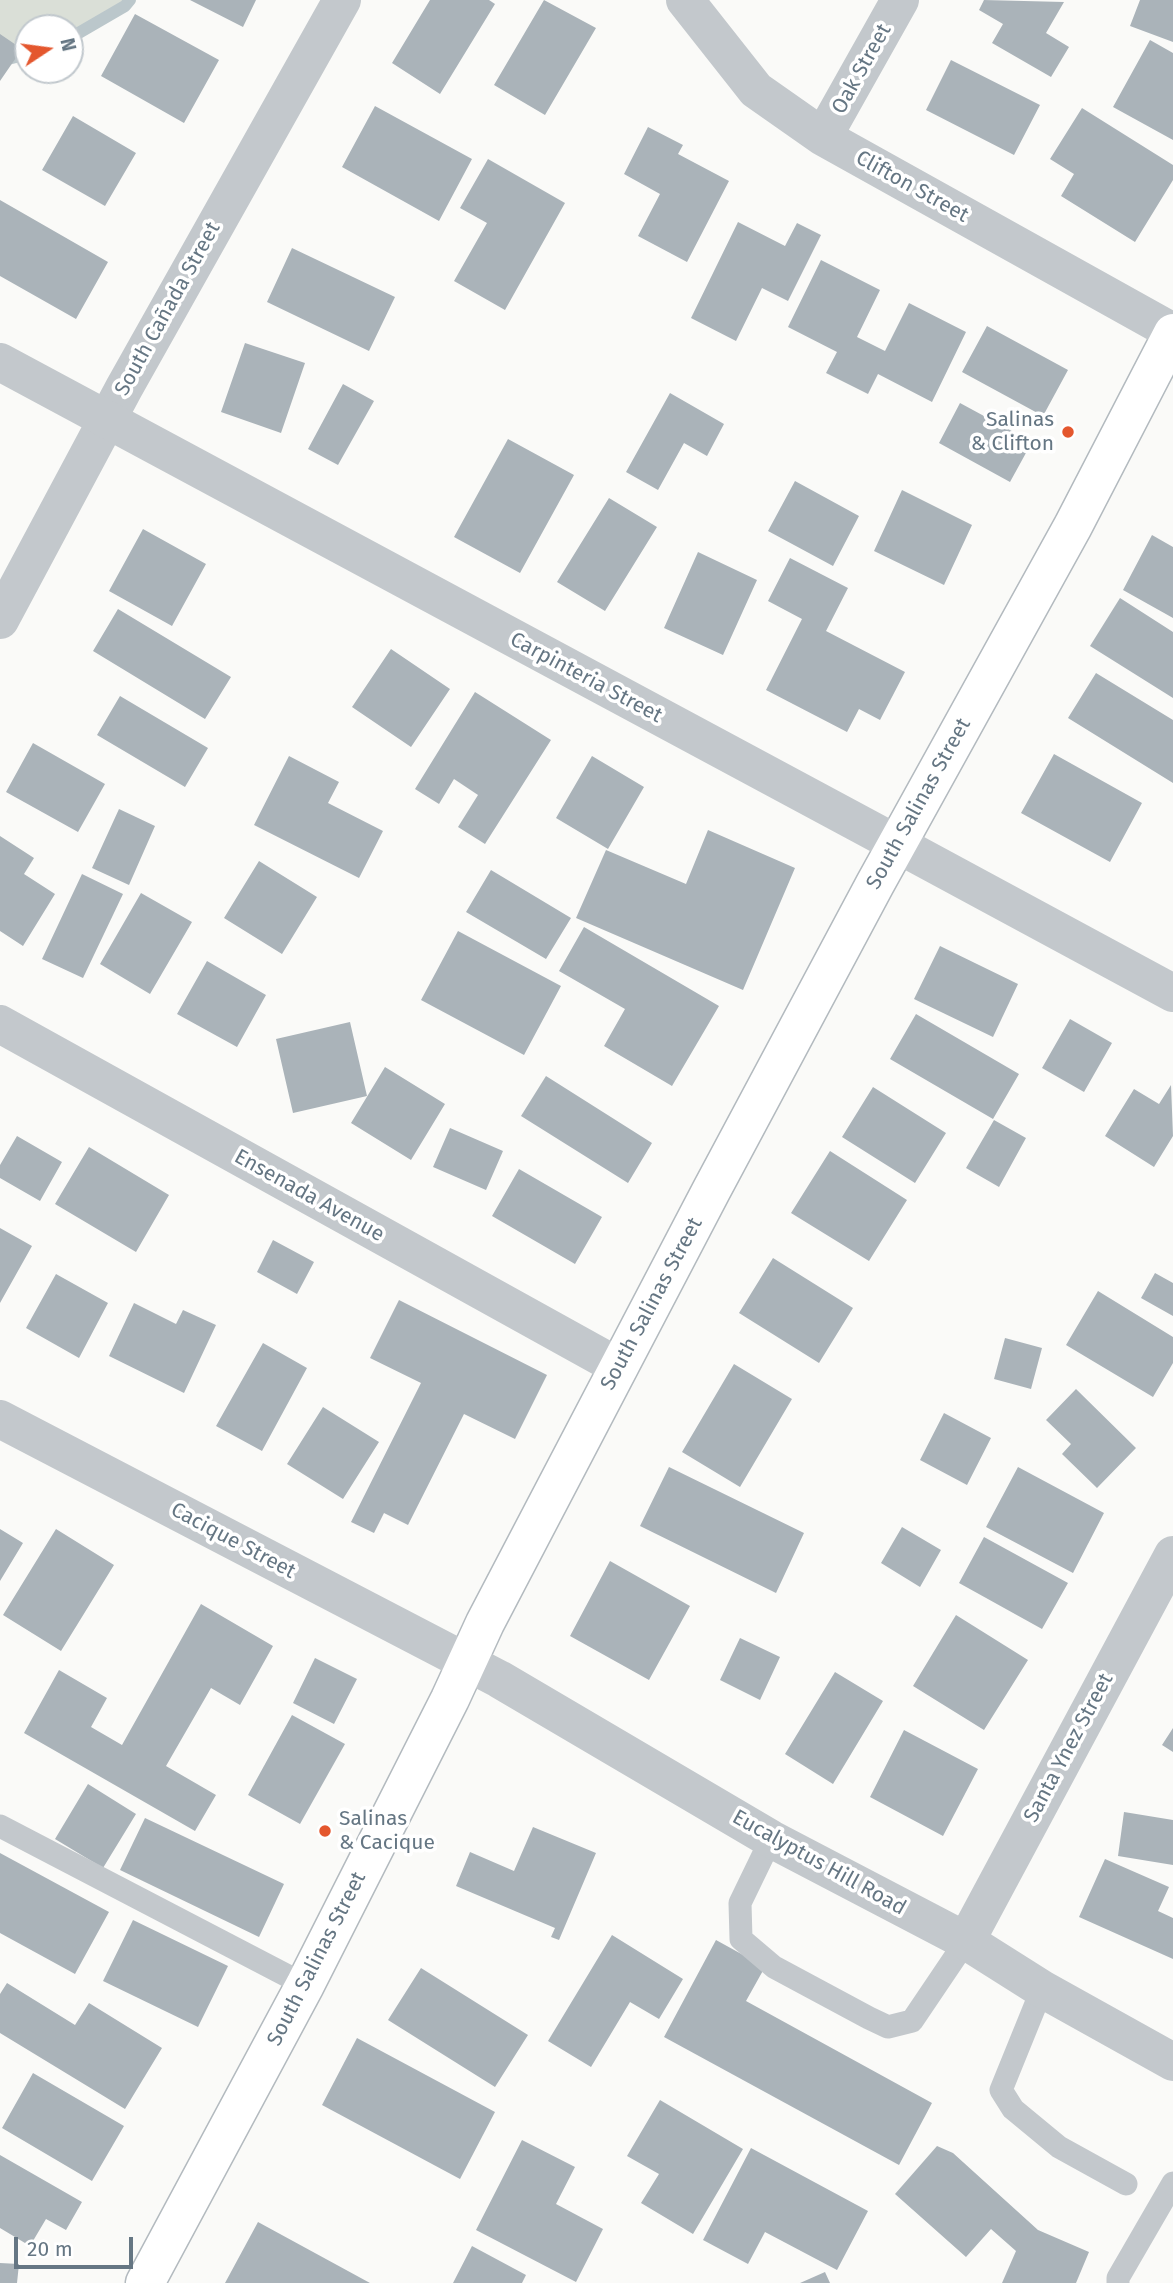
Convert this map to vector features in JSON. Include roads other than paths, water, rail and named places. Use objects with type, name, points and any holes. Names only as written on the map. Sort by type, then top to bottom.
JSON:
[{"type":"main road","name":"South Salinas Street","points":[[145,2283],[305,1985],[450,1699],[466,1662],[619,1367],[897,844],[1073,526],[1173,333]]},
{"type":"street","name":"South Cañada Street","points":[[0,620],[106,422],[342,0]]},
{"type":"street","name":"Clifton Street","points":[[685,0],[757,90],[823,137],[1173,333]]},
{"type":"street","name":"Oak Street","points":[[823,137],[900,0]]},
{"type":"street","name":"Carpinteria Street","points":[[0,362],[106,422],[1173,993]]},
{"type":"street","name":"Ensenada Avenue","points":[[0,1024],[619,1367]]},
{"type":"street","name":"Cacique Street","points":[[0,1419],[466,1662]]},
{"type":"street","name":"Santa Ynez Street","points":[[966,1941],[1173,1555]]},
{"type":"street","name":"Eucalyptus Hill Road","points":[[466,1662],[771,1839],[966,1941],[1042,1989],[1173,2062]]},
{"type":"lane","points":[[0,1826],[305,1985]]},
{"type":"lane","points":[[771,1839],[740,1903],[741,1938],[774,1967],[869,2018],[888,2027],[912,2021],[966,1941]]},
{"type":"lane","points":[[1042,1989],[1001,2090],[1013,2109],[1059,2147],[1126,2184]]},
{"type":"lane","points":[[1118,2283],[1118,2278],[1173,2183]]},
{"type":"waterway","points":[[84,30],[125,6],[130,0]]},
{"type":"waterway","points":[[0,61],[14,58]]},
{"type":"place","name":"Salinas & Clifton","points":[[1068,432]]},
{"type":"place","name":"Salinas & Cacique","points":[[325,1831]]}]
